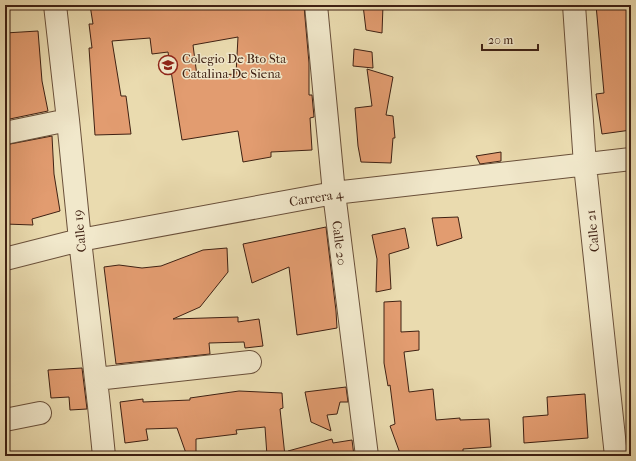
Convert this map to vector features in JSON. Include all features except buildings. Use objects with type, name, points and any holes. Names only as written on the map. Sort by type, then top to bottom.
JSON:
[{"type":"street","name":"Calle 19","points":[[55,5],[104,456]]},
{"type":"street","name":"Calle 20","points":[[316,5],[334,193],[367,456]]},
{"type":"street","name":"Calle 21","points":[[574,5],[585,166],[616,456]]},
{"type":"street","points":[[5,133],[68,120]]},
{"type":"street","name":"Carrera 4","points":[[5,259],[80,240],[334,193],[585,166],[631,159]]},
{"type":"street","points":[[96,379],[250,362]]},
{"type":"street","points":[[5,420],[40,413]]},
{"type":"place","name":"Colegio De Bto Sta Catalina De Siena","points":[[168,65]]}]
